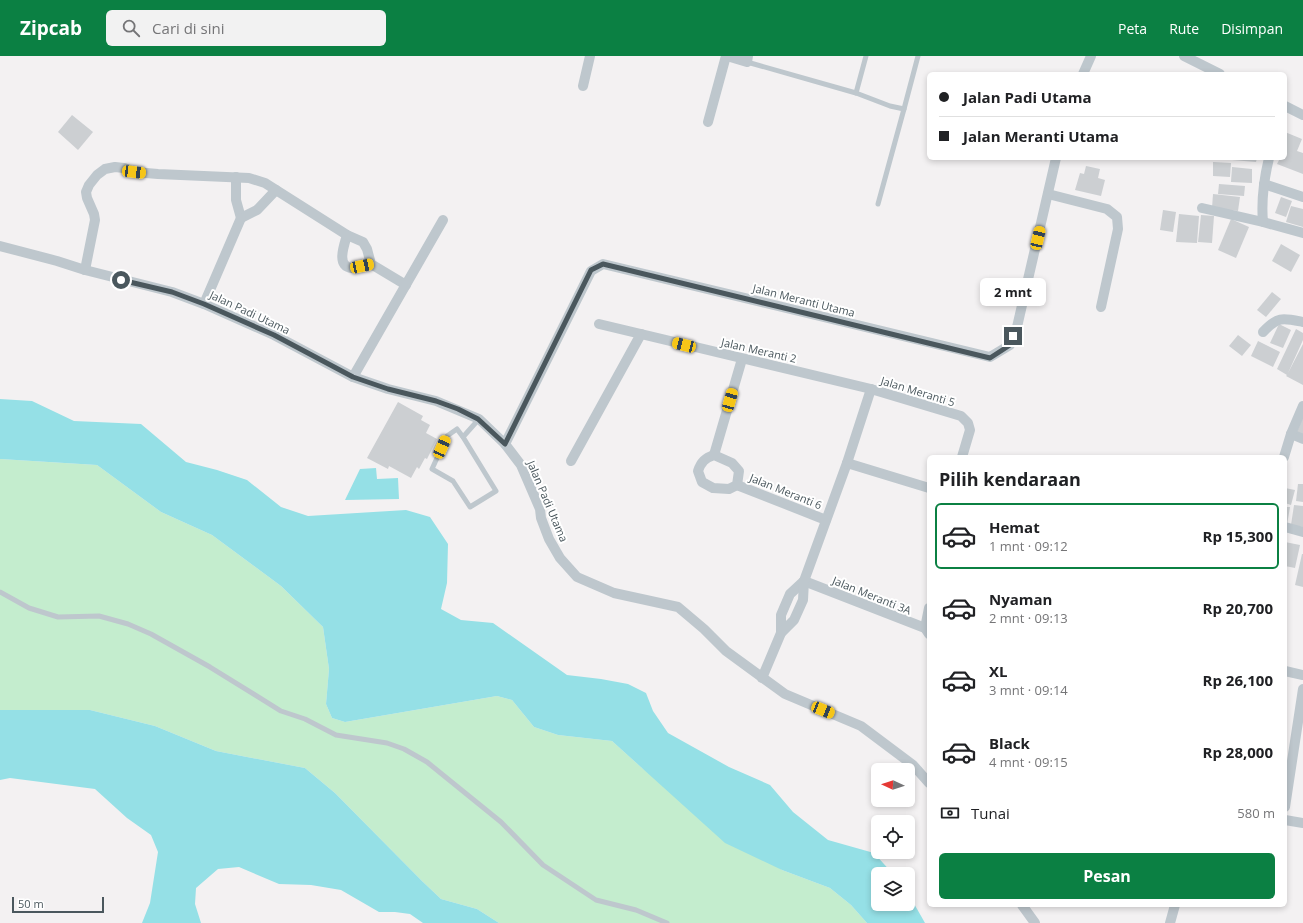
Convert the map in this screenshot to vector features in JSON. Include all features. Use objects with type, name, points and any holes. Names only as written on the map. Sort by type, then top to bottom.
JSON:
[{"type":"street","points":[[583,86],[590,56]]},
{"type":"street","points":[[708,122],[726,56],[748,59]]},
{"type":"street","points":[[1084,72],[1090,56]]},
{"type":"street","points":[[1184,56],[1216,72]]},
{"type":"street","points":[[1287,107],[1303,115]]},
{"type":"street","name":"Jalan Meranti Utama","points":[[505,444],[591,270],[603,264],[990,358],[1010,345],[1017,327],[1056,160]]},
{"type":"street","points":[[1264,222],[1262,202],[1268,160]]},
{"type":"street","points":[[85,270],[95,220],[86,192],[89,185],[97,175],[105,169],[115,167],[124,168],[134,172],[158,174],[249,178],[265,183],[347,235],[363,242],[367,249],[371,264]]},
{"type":"street","points":[[204,304],[241,218],[236,200],[236,178]]},
{"type":"street","points":[[1264,184],[1303,198]]},
{"type":"street","points":[[241,218],[257,210],[276,190]]},
{"type":"street","points":[[1048,194],[1107,209],[1118,217],[1118,229],[1101,307]]},
{"type":"street","points":[[1202,208],[1264,222],[1303,233]]},
{"type":"street","points":[[353,377],[443,220]]},
{"type":"street","points":[[347,235],[342,251],[342,262],[346,267],[352,268],[371,264],[406,285]]},
{"type":"street","name":"Jalan Padi Utama","points":[[0,246],[85,270],[172,292],[204,304],[274,335],[353,377],[388,389],[436,401],[478,419],[505,444],[521,465],[540,509],[541,518],[549,539],[560,558],[577,577],[614,593],[678,607],[704,629],[726,652],[762,678],[785,694],[861,726],[913,765],[927,781]]},
{"type":"street","points":[[1263,332],[1271,324],[1280,319],[1286,318],[1303,322]]},
{"type":"street","name":"Jalan Meranti 2","points":[[600,324],[871,390]]},
{"type":"street","points":[[571,461],[641,334]]},
{"type":"street","points":[[714,456],[742,358]]},
{"type":"street","points":[[762,678],[781,633],[794,620],[803,600],[804,580],[847,463],[871,390]]},
{"type":"street","name":"Jalan Meranti 5","points":[[871,390],[961,416],[968,423],[970,430],[963,455]]},
{"type":"street","points":[[1285,455],[1291,434],[1303,406]]},
{"type":"street","points":[[1291,434],[1303,439]]},
{"type":"street","name":"Jalan Meranti 6","points":[[714,456],[732,463],[739,471],[737,484],[729,489],[713,488],[702,482],[698,472],[701,463],[707,457],[714,456]]},
{"type":"street","points":[[847,463],[927,487]]},
{"type":"street","name":"Jalan Meranti 6","points":[[737,484],[826,520]]},
{"type":"street","points":[[1287,528],[1303,532]]},
{"type":"street","points":[[781,633],[781,615],[790,594],[804,580]]},
{"type":"street","name":"Jalan Meranti 3A","points":[[804,580],[927,631]]},
{"type":"street","points":[[1287,671],[1303,675]]},
{"type":"street","points":[[1287,794],[1303,689]]},
{"type":"street","points":[[1287,820],[1303,823]]},
{"type":"street","points":[[1023,907],[1035,923]]},
{"type":"street","points":[[1170,923],[1174,907]]},
{"type":"lane","points":[[856,93],[866,56]]},
{"type":"lane","points":[[878,204],[918,56]]},
{"type":"lane","points":[[748,59],[856,93],[890,106],[904,109]]},
{"type":"lane","points":[[463,437],[478,419]]},
{"type":"lane","points":[[457,429],[463,437],[496,491],[470,506],[453,481],[432,469],[447,436],[457,429]]},
{"type":"lane","points":[[0,592],[29,608],[58,617],[99,616],[128,624],[151,634],[210,667],[281,711],[305,719],[336,735],[387,743],[404,749],[427,762],[500,822],[543,865],[596,900],[636,910],[667,923]]},
{"type":"green space","points":[[0,459],[97,465],[161,512],[212,535],[281,586],[323,627],[329,669],[326,704],[332,718],[345,722],[497,696],[512,700],[534,727],[558,735],[612,741],[642,768],[782,870],[830,888],[851,905],[867,923],[499,923],[477,909],[441,899],[335,793],[305,768],[216,751],[155,726],[90,710],[0,710]]},
{"type":"water","points":[[0,399],[32,401],[74,421],[141,424],[186,462],[247,480],[281,507],[308,516],[406,510],[430,517],[448,544],[447,583],[441,609],[461,620],[493,623],[567,675],[628,684],[646,693],[653,711],[668,733],[729,767],[770,785],[793,812],[828,840],[871,852],[871,859],[879,859],[887,867],[871,867],[871,911],[915,911],[915,905],[925,923],[867,923],[851,905],[830,888],[782,870],[725,843],[612,741],[558,735],[534,727],[512,700],[497,696],[345,722],[332,718],[326,704],[329,669],[323,627],[281,586],[212,535],[161,512],[97,465],[0,459]]},
{"type":"water","points":[[376,468],[377,479],[398,478],[399,499],[345,500],[360,469]]},
{"type":"water","points":[[0,710],[90,710],[155,726],[216,751],[305,768],[335,793],[441,899],[477,909],[499,923],[423,923],[410,914],[379,912],[341,890],[311,885],[279,884],[239,867],[218,869],[196,888],[195,904],[201,923],[142,923],[150,903],[158,852],[151,835],[127,818],[95,789],[10,778],[0,780]]},
{"type":"building","points":[[72,115],[93,132],[78,150],[58,132]]},
{"type":"building","points":[[1287,133],[1302,139],[1297,151],[1303,153],[1303,174],[1277,164],[1279,160],[1287,160]]},
{"type":"building","points":[[1232,160],[1256,160],[1256,162]]},
{"type":"building","points":[[1213,162],[1231,163],[1230,177],[1213,176]]},
{"type":"building","points":[[1086,166],[1100,169],[1098,178],[1105,180],[1101,196],[1075,190],[1080,173],[1084,174]]},
{"type":"building","points":[[1232,167],[1252,169],[1252,183],[1231,182]]},
{"type":"building","points":[[1219,184],[1245,186],[1244,196],[1218,194]]},
{"type":"building","points":[[1213,194],[1240,197],[1238,211],[1212,208]]},
{"type":"building","points":[[1281,197],[1292,201],[1286,217],[1275,213]]},
{"type":"building","points":[[1291,206],[1303,209],[1303,227],[1286,222]]},
{"type":"building","points":[[1163,210],[1176,212],[1173,232],[1160,230]]},
{"type":"building","points":[[1179,214],[1199,216],[1197,243],[1176,242]]},
{"type":"building","points":[[1201,215],[1214,216],[1212,243],[1198,242]]},
{"type":"building","points":[[1231,219],[1249,227],[1236,258],[1218,250]]},
{"type":"building","points":[[1281,244],[1300,255],[1291,272],[1272,261]]},
{"type":"building","points":[[1272,292],[1281,299],[1266,317],[1257,310]]},
{"type":"building","points":[[1279,324],[1291,330],[1283,348],[1270,343]]},
{"type":"building","points":[[1296,329],[1303,333],[1303,340],[1288,373],[1303,344],[1303,385],[1286,376],[1287,375],[1277,369]]},
{"type":"building","points":[[1238,335],[1251,345],[1242,356],[1229,346]]},
{"type":"building","points":[[1258,341],[1280,352],[1273,367],[1251,356]]},
{"type":"building","points":[[398,402],[423,416],[421,420],[430,425],[426,433],[437,439],[427,459],[425,458],[419,469],[417,467],[411,478],[389,466],[388,469],[367,458]]},
{"type":"building","points":[[1303,417],[1303,437],[1296,434]]},
{"type":"building","points":[[1298,484],[1303,484],[1303,502],[1296,501]]},
{"type":"building","points":[[1287,488],[1295,490],[1291,505],[1287,504]]},
{"type":"building","points":[[1294,505],[1303,506],[1303,527],[1291,525]]},
{"type":"building","points":[[1287,507],[1290,507],[1287,525]]},
{"type":"building","points":[[1287,542],[1300,545],[1295,568],[1287,566]]},
{"type":"building","points":[[1303,554],[1303,587],[1295,585]]},
{"type":"route","points":[[121,280],[172,292],[204,304],[274,335],[353,377],[388,389],[436,401],[458,409],[478,419],[505,444],[591,270],[603,264],[990,358],[1010,345],[1013,336]]}]
